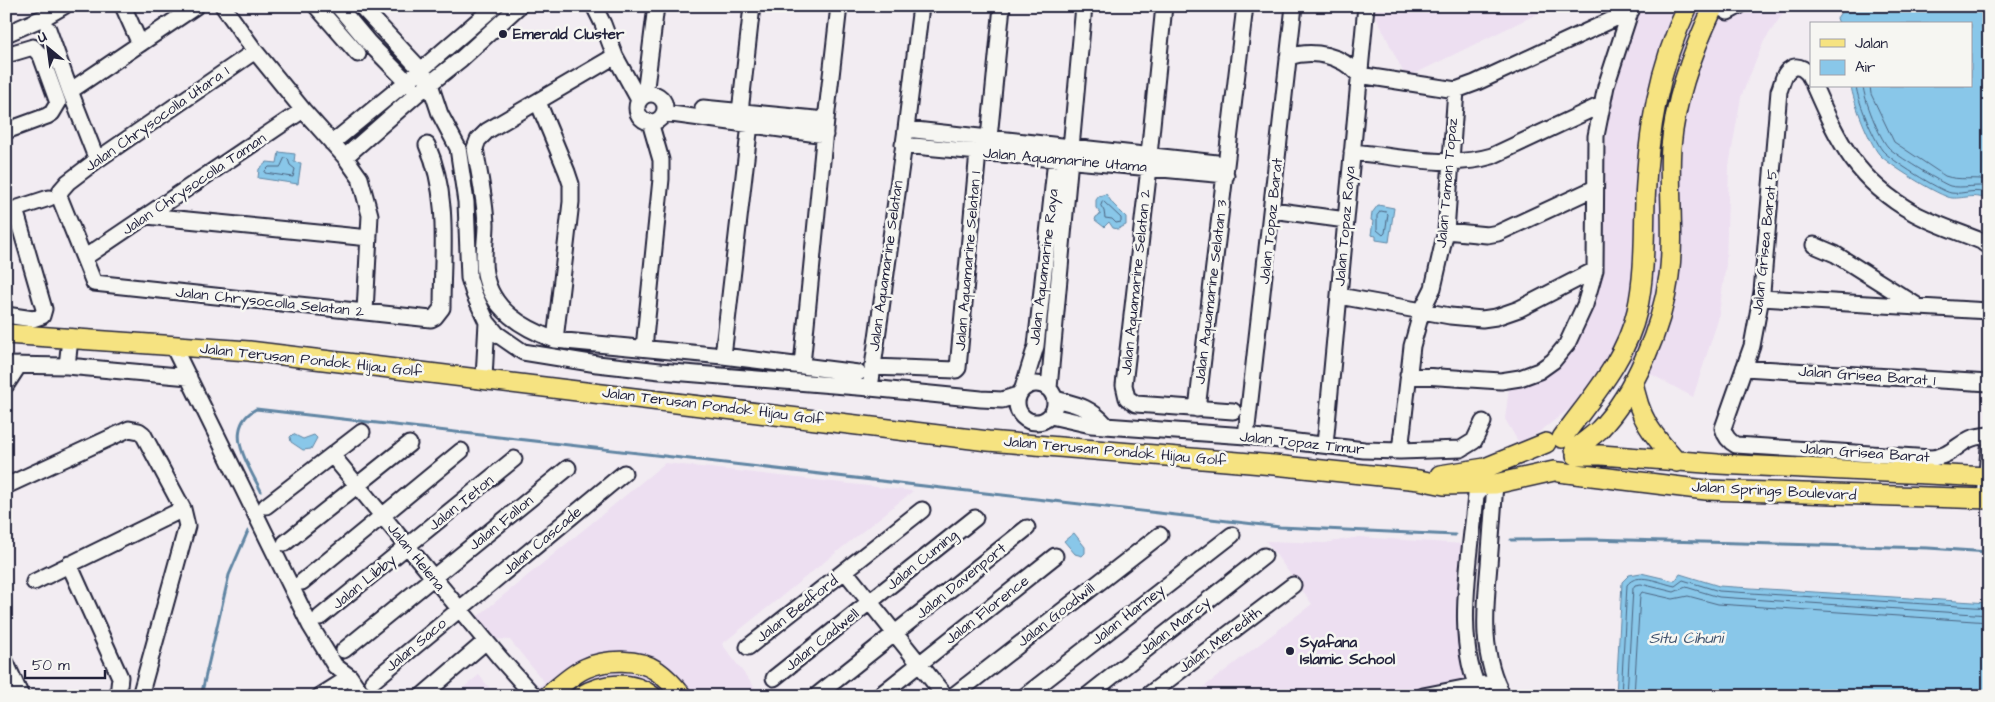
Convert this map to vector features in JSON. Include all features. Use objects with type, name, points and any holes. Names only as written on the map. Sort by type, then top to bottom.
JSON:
[{"type":"main road","points":[[1688,6],[1678,28],[1661,77],[1653,115],[1645,200],[1644,260],[1637,312],[1625,344],[1569,442],[1574,462],[1569,468],[1557,472],[1546,467],[1542,460],[1542,451],[1569,442],[1599,429],[1622,401],[1633,381],[1660,317],[1669,276],[1671,147],[1679,99],[1695,50],[1714,6]]},
{"type":"main road","name":"Jalan Terusan Pondok Hijau Golf","points":[[6,334],[250,351],[988,441],[1274,465],[1419,480],[1444,485],[1490,485],[1557,472]]},
{"type":"main road","points":[[1633,381],[1637,403],[1644,419],[1656,438],[1678,462]]},
{"type":"main road","name":"Jalan Springs Boulevard","points":[[1569,442],[1601,455],[1678,462],[1988,477]]},
{"type":"main road","name":"Jalan Terusan Pondok Hijau Golf","points":[[1419,480],[1445,474],[1472,471],[1569,442]]},
{"type":"main road","points":[[1594,477],[1601,455]]},
{"type":"main road","points":[[1490,485],[1503,461]]},
{"type":"main road","name":"Jalan Springs Boulevard","points":[[1557,472],[1706,490],[1987,499]]},
{"type":"main road","points":[[548,696],[585,668],[612,661],[628,662],[656,669],[667,678],[682,696]]},
{"type":"main road","points":[[582,696],[599,687],[609,685],[631,686],[642,689],[652,696]]},
{"type":"street","points":[[7,31],[45,17],[64,6]]},
{"type":"street","points":[[123,6],[140,44]]},
{"type":"street","points":[[70,91],[196,6]]},
{"type":"street","points":[[223,6],[255,51],[303,110],[345,157],[360,178],[368,202],[370,216],[365,312]]},
{"type":"street","points":[[316,6],[358,54]]},
{"type":"street","points":[[338,6],[369,42],[440,114]]},
{"type":"street","points":[[361,6],[421,70],[430,84],[440,114],[458,148],[466,202],[469,278],[487,322],[497,334],[522,352],[579,362],[660,372],[1002,400],[1019,397],[1036,384],[1052,394],[1096,413],[1106,425]]},
{"type":"street","points":[[332,143],[495,6]]},
{"type":"street","points":[[345,157],[418,93],[461,59],[519,6]]},
{"type":"street","points":[[594,6],[615,56],[642,98]]},
{"type":"street","points":[[644,348],[662,179],[661,160],[650,122],[640,116],[637,108],[642,98],[656,6]]},
{"type":"street","points":[[723,356],[745,118],[752,6]]},
{"type":"street","points":[[802,365],[825,127],[839,6]]},
{"type":"street","name":"Jalan Aquamarine Selatan","points":[[870,388],[904,145],[921,6]]},
{"type":"street","points":[[989,138],[1002,6]]},
{"type":"street","points":[[1063,153],[1084,6]]},
{"type":"street","name":"Jalan Aquamarine Selatan 2","points":[[1164,6],[1124,386],[1129,400],[1136,404],[1197,409]]},
{"type":"street","name":"Jalan Aquamarine Selatan 3","points":[[1197,409],[1245,6]]},
{"type":"street","name":"Jalan Topaz Barat","points":[[1246,436],[1294,6]]},
{"type":"street","name":"Jalan Topaz Raya","points":[[1326,445],[1366,6]]},
{"type":"street","points":[[1718,6],[1728,12],[1739,6]]},
{"type":"street","points":[[1288,56],[1301,53],[1327,55],[1350,65],[1359,75],[1456,90],[1475,83],[1632,8]]},
{"type":"street","points":[[1408,375],[1501,381],[1520,378],[1539,371],[1553,361],[1567,344],[1585,305],[1595,270],[1596,136],[1611,70],[1632,8]]},
{"type":"street","points":[[48,29],[97,160]]},
{"type":"street","points":[[6,55],[33,47],[37,50],[41,56],[58,103],[52,113],[6,131]]},
{"type":"street","name":"Jalan Chrysocolla Utara 1","points":[[55,194],[97,160],[255,51]]},
{"type":"street","points":[[615,56],[487,131],[478,140],[475,148],[486,223],[485,274],[490,293],[498,306],[533,332],[555,340],[723,356],[858,373]]},
{"type":"street","name":"Jalan Grisea Barat 5","points":[[1736,445],[1730,442],[1723,428],[1752,346],[1761,298],[1779,92],[1789,69],[1802,68],[1810,76]]},
{"type":"street","points":[[1815,88],[1835,134],[1866,177],[1886,195],[1915,214],[1980,241],[1989,247]]},
{"type":"street","name":"Jalan Taman Topaz","points":[[1400,451],[1412,346],[1422,310],[1433,288],[1446,231],[1456,90]]},
{"type":"street","points":[[642,98],[650,94],[659,96],[664,108],[659,120],[650,122]]},
{"type":"street","points":[[538,102],[571,184],[555,340]]},
{"type":"street","points":[[1352,152],[1450,162],[1478,160],[1492,156],[1602,104]]},
{"type":"street","points":[[664,108],[825,127]]},
{"type":"street","name":"Jalan Chrysocolla Taman","points":[[84,258],[303,110]]},
{"type":"street","name":"Jalan Aquamarine Utama","points":[[906,129],[989,138],[1063,153]]},
{"type":"street","name":"Jalan Chrysocolla Selatan 2","points":[[84,258],[94,283],[431,319],[442,308],[444,228],[442,194],[436,165],[427,145]]},
{"type":"street","name":"Jalan Aquamarine Utama","points":[[904,145],[978,152],[1063,153],[1226,170]]},
{"type":"street","name":"Jalan Aquamarine Selatan 1","points":[[872,367],[956,370],[958,367],[978,152]]},
{"type":"street","name":"Jalan Aquamarine Raya","points":[[1052,394],[1063,153]]},
{"type":"street","name":"Jalan Aquamarine Raya","points":[[1019,397],[1036,346],[1063,153]]},
{"type":"street","points":[[1446,231],[1498,233],[1595,188]]},
{"type":"street","points":[[6,315],[33,319],[42,316],[44,308],[11,211],[55,194],[59,196],[84,258]]},
{"type":"street","points":[[1272,210],[1346,220]]},
{"type":"street","points":[[147,216],[368,238]]},
{"type":"street","points":[[1814,245],[1835,254],[1918,307]]},
{"type":"street","points":[[1339,296],[1466,318],[1496,318],[1519,309],[1595,270]]},
{"type":"street","points":[[1761,298],[1989,312]]},
{"type":"street","points":[[487,322],[489,379]]},
{"type":"street","points":[[489,379],[497,334]]},
{"type":"street","points":[[67,366],[70,339]]},
{"type":"street","points":[[173,346],[310,625],[335,666],[350,677],[363,696]]},
{"type":"street","points":[[6,385],[13,365],[67,366],[188,377]]},
{"type":"street","name":"Jalan Grisea Barat 1","points":[[1744,368],[1989,383]]},
{"type":"street","points":[[1019,397],[1019,414],[1030,422],[1043,422],[1051,416],[1056,404],[1052,394]]},
{"type":"street","points":[[1197,409],[1233,411]]},
{"type":"street","name":"Jalan Topaz Timur","points":[[1051,416],[1091,425],[1246,436],[1400,451],[1461,449],[1474,441],[1483,422]]},
{"type":"street","points":[[6,486],[128,429],[134,429],[143,434],[183,509],[186,519],[186,533],[140,696]]},
{"type":"street","points":[[266,506],[362,432]]},
{"type":"street","name":"Jalan Grisea Barat","points":[[1736,445],[1940,458],[1950,454],[1967,440],[1989,435]]},
{"type":"street","points":[[285,543],[409,444]]},
{"type":"street","points":[[1987,499],[1989,448]]},
{"type":"street","points":[[302,582],[461,451]]},
{"type":"street","name":"Jalan Helena","points":[[332,454],[500,658],[534,696]]},
{"type":"street","name":"Jalan Teton","points":[[408,546],[514,460]]},
{"type":"street","name":"Jalan Fallon","points":[[344,650],[568,468]]},
{"type":"street","name":"Jalan Cascade","points":[[460,609],[624,473]]},
{"type":"street","points":[[1490,485],[1485,642],[1495,682],[1503,696]]},
{"type":"street","points":[[1479,691],[1465,641],[1465,608],[1476,496],[1490,485]]},
{"type":"street","points":[[34,582],[183,509]]},
{"type":"street","name":"Jalan Bedford","points":[[748,647],[922,510]]},
{"type":"street","name":"Jalan Cuming","points":[[870,602],[975,518]]},
{"type":"street","name":"Jalan Davenport","points":[[816,696],[1027,528]]},
{"type":"street","name":"Jalan Goodwill","points":[[952,696],[1160,534]]},
{"type":"street","name":"Jalan Harney","points":[[1024,696],[1232,535]]},
{"type":"street","name":"Jalan Libby","points":[[320,617],[408,546]]},
{"type":"street","name":"Jalan Florence","points":[[879,696],[1055,556]]},
{"type":"street","name":"Jalan Marcy","points":[[1087,696],[1264,556]]},
{"type":"street","points":[[69,564],[120,677],[118,696]]},
{"type":"street","points":[[845,571],[945,696]]},
{"type":"street","name":"Jalan Meredith","points":[[1147,696],[1293,585]]},
{"type":"street","name":"Jalan Cadwell","points":[[774,678],[870,602]]},
{"type":"street","name":"Jalan Saco","points":[[373,681],[460,609]]},
{"type":"street","points":[[422,696],[486,641]]},
{"type":"street","points":[[6,663],[21,696]]},
{"type":"street","points":[[320,696],[350,677]]},
{"type":"street","points":[[1423,696],[1479,691],[1495,682]]},
{"type":"shaded area","points":[[1371,6],[1553,6],[1406,78]]},
{"type":"shaded area","points":[[1640,6],[1788,6],[1764,41],[1741,97],[1729,166],[1726,264],[1718,320],[1693,397],[1614,354],[1579,401],[1538,433],[1519,443],[1505,419],[1509,388],[1549,373],[1571,353],[1594,307],[1603,256],[1603,167],[1610,103],[1628,36]]},
{"type":"shaded area","points":[[665,463],[913,491],[722,644],[761,696],[528,696],[544,682],[510,640],[495,639],[477,617]]},
{"type":"shaded area","points":[[1359,537],[1463,544],[1457,630],[1462,670],[1474,696],[1362,696],[1358,691],[1353,696],[1192,696],[1312,604],[1266,541],[1325,543]]},
{"type":"shaded area","points":[[479,675],[496,696],[453,696]]},
{"type":"water","points":[[1845,6],[1989,6],[1989,202],[1980,197],[1952,198],[1946,196],[1892,165],[1879,154],[1866,131],[1852,88],[1972,88],[1972,22],[1838,22],[1837,18]]},
{"type":"water","points":[[279,152],[295,154],[294,162],[301,163],[298,184],[258,178],[259,169],[267,162],[277,163]]},
{"type":"water","points":[[1106,194],[1126,217],[1126,225],[1118,229],[1113,228],[1109,222],[1104,227],[1095,220],[1101,214],[1096,208],[1096,200],[1099,196]]},
{"type":"water","points":[[1378,205],[1394,208],[1389,242],[1376,240],[1376,236],[1371,235],[1372,213]]},
{"type":"water","points":[[293,434],[303,439],[314,435],[317,438],[311,449],[303,450],[291,442],[290,437]]},
{"type":"water","points":[[1074,533],[1085,547],[1085,553],[1082,556],[1075,554],[1064,541]]},
{"type":"water","name":"Situ Cihuni","points":[[1641,573],[1675,581],[1680,574],[1719,586],[1989,603],[1989,696],[1616,696],[1622,582],[1629,575]]},
{"type":"waterway","points":[[261,491],[245,459],[239,436],[241,426],[246,417],[256,409],[1280,527],[1455,535]]},
{"type":"waterway","points":[[201,696],[229,575],[248,531]]},
{"type":"waterway","points":[[1511,540],[1590,539],[1928,548],[1989,552]]},
{"type":"place","name":"Emerald Cluster","points":[[503,34]]},
{"type":"place","name":"Syafana Islamic School","points":[[1290,651]]}]
